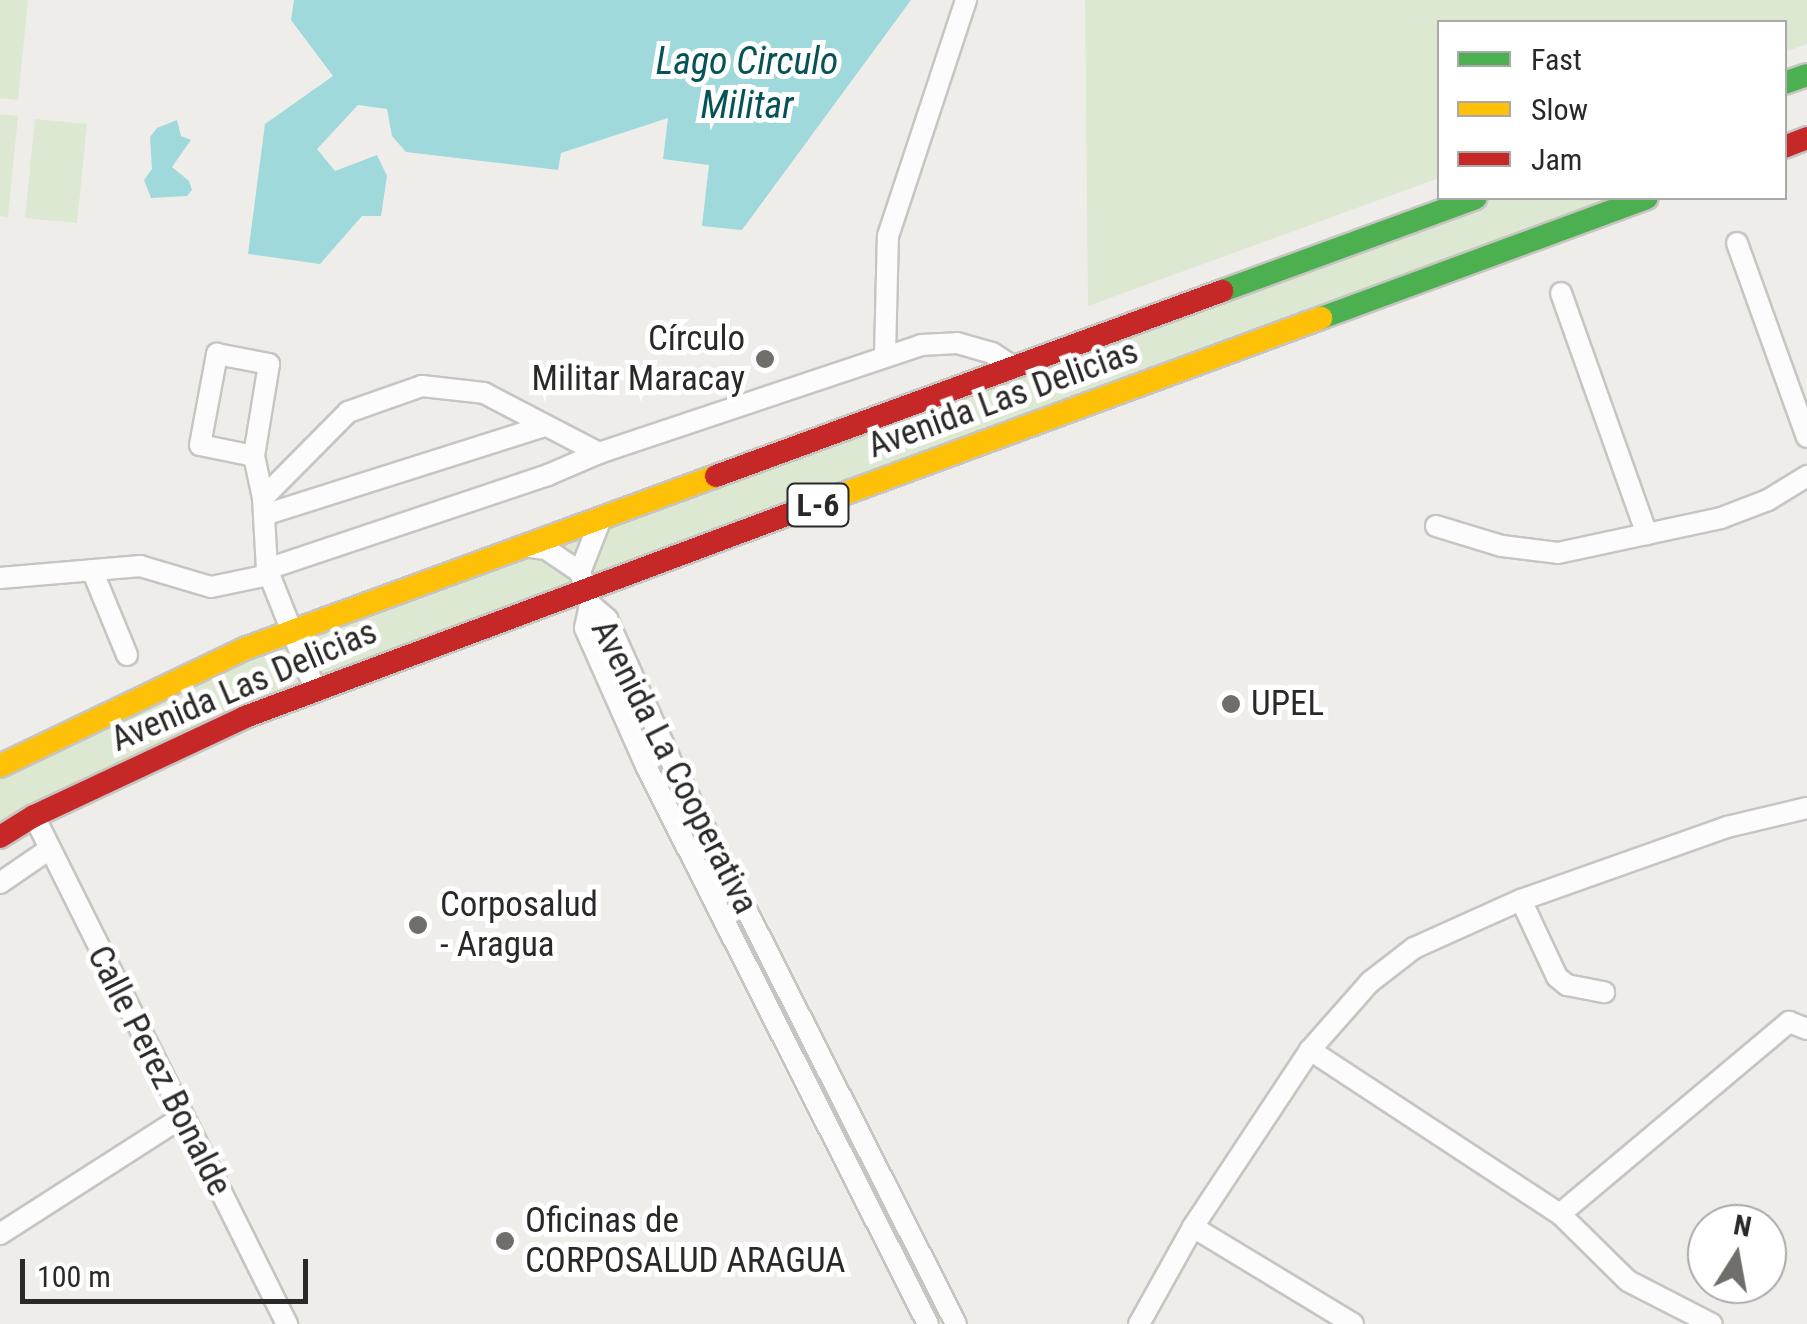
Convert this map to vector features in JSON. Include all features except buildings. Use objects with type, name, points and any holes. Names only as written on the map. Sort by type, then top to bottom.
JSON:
[{"type":"main road","name":"Avenida Las Delicias","points":[[0,766],[244,649],[532,547],[1471,200]]},
{"type":"main road","name":"Avenida Las Delicias","points":[[0,838],[34,816],[245,717],[315,689],[1642,200]]},
{"type":"street","points":[[886,355],[888,236],[966,0]]},
{"type":"street","points":[[1736,243],[1807,437]]},
{"type":"street","points":[[1560,293],[1647,534]]},
{"type":"street","points":[[0,578],[140,566],[211,586],[268,572],[599,453],[921,344],[957,343],[992,353],[1015,368]]},
{"type":"street","points":[[254,456],[200,445],[217,354],[270,364],[254,456],[264,506],[268,572],[315,689]]},
{"type":"street","points":[[264,506],[348,412],[422,386],[484,393],[542,427],[599,453]]},
{"type":"street","points":[[264,506],[542,427]]},
{"type":"street","points":[[1436,526],[1541,553],[1721,518],[1768,500],[1807,476]]},
{"type":"street","points":[[585,589],[600,521]]},
{"type":"street","points":[[532,547],[546,549],[585,589]]},
{"type":"street","points":[[92,570],[127,655]]},
{"type":"street","name":"Avenida La Cooperativa","points":[[585,589],[585,628],[647,768],[928,1324]]},
{"type":"street","name":"Avenida La Cooperativa","points":[[585,589],[607,620],[670,759],[956,1324]]},
{"type":"street","points":[[1139,1324],[1193,1227],[1310,1050],[1370,982],[1414,948],[1521,900],[1727,828],[1807,808]]},
{"type":"street","name":"Calle Perez Bonalde","points":[[34,816],[287,1324]]},
{"type":"street","points":[[0,883],[48,850]]},
{"type":"street","points":[[1521,900],[1556,978],[1567,985],[1604,992]]},
{"type":"street","points":[[1560,1214],[1789,1022],[1807,1029]]},
{"type":"street","points":[[1310,1050],[1560,1214],[1628,1281],[1712,1324]]},
{"type":"street","points":[[0,1234],[182,1117]]},
{"type":"street","points":[[1193,1227],[1353,1324]]},
{"type":"green space","points":[[0,0],[28,0],[18,100],[0,98]]},
{"type":"green space","points":[[1085,0],[1807,0],[1807,44],[1787,51],[1787,20],[1437,20],[1437,179],[1088,306]]},
{"type":"green space","points":[[0,114],[18,116],[8,217],[0,216]]},
{"type":"green space","points":[[35,119],[87,124],[77,223],[25,218]]},
{"type":"green space","points":[[1471,200],[1642,200],[315,689],[0,837],[0,766],[244,649]]},
{"type":"water","name":"Lago Circulo Militar","points":[[294,0],[911,0],[742,230],[702,226],[709,165],[663,159],[668,118],[561,153],[558,170],[406,152],[392,136],[387,109],[358,105],[317,149],[335,171],[377,155],[387,176],[381,216],[362,216],[320,264],[248,254],[265,124],[333,76],[291,20]]},
{"type":"water","points":[[177,120],[181,136],[191,140],[172,167],[189,181],[192,190],[187,196],[151,198],[144,180],[152,169],[150,137],[157,128]]},
{"type":"traffic: fast","points":[[1787,82],[1807,75]]},
{"type":"traffic: fast","points":[[1222,291],[1471,200]]},
{"type":"traffic: fast","points":[[1321,318],[1642,200]]},
{"type":"traffic: slow","points":[[808,507],[1321,318]]},
{"type":"traffic: slow","points":[[0,766],[244,649],[716,476]]},
{"type":"traffic: jam","points":[[1787,146],[1807,138]]},
{"type":"traffic: jam","points":[[716,476],[1222,291]]},
{"type":"traffic: jam","points":[[0,837],[34,816],[245,717],[808,507]]},
{"type":"place","name":"Círculo Militar Maracay","points":[[765,359]]},
{"type":"place","name":"UPEL","points":[[1231,704]]},
{"type":"place","name":"Corposalud - Aragua","points":[[418,925]]},
{"type":"place","name":"Oficinas de CORPOSALUD ARAGUA","points":[[505,1241]]}]
